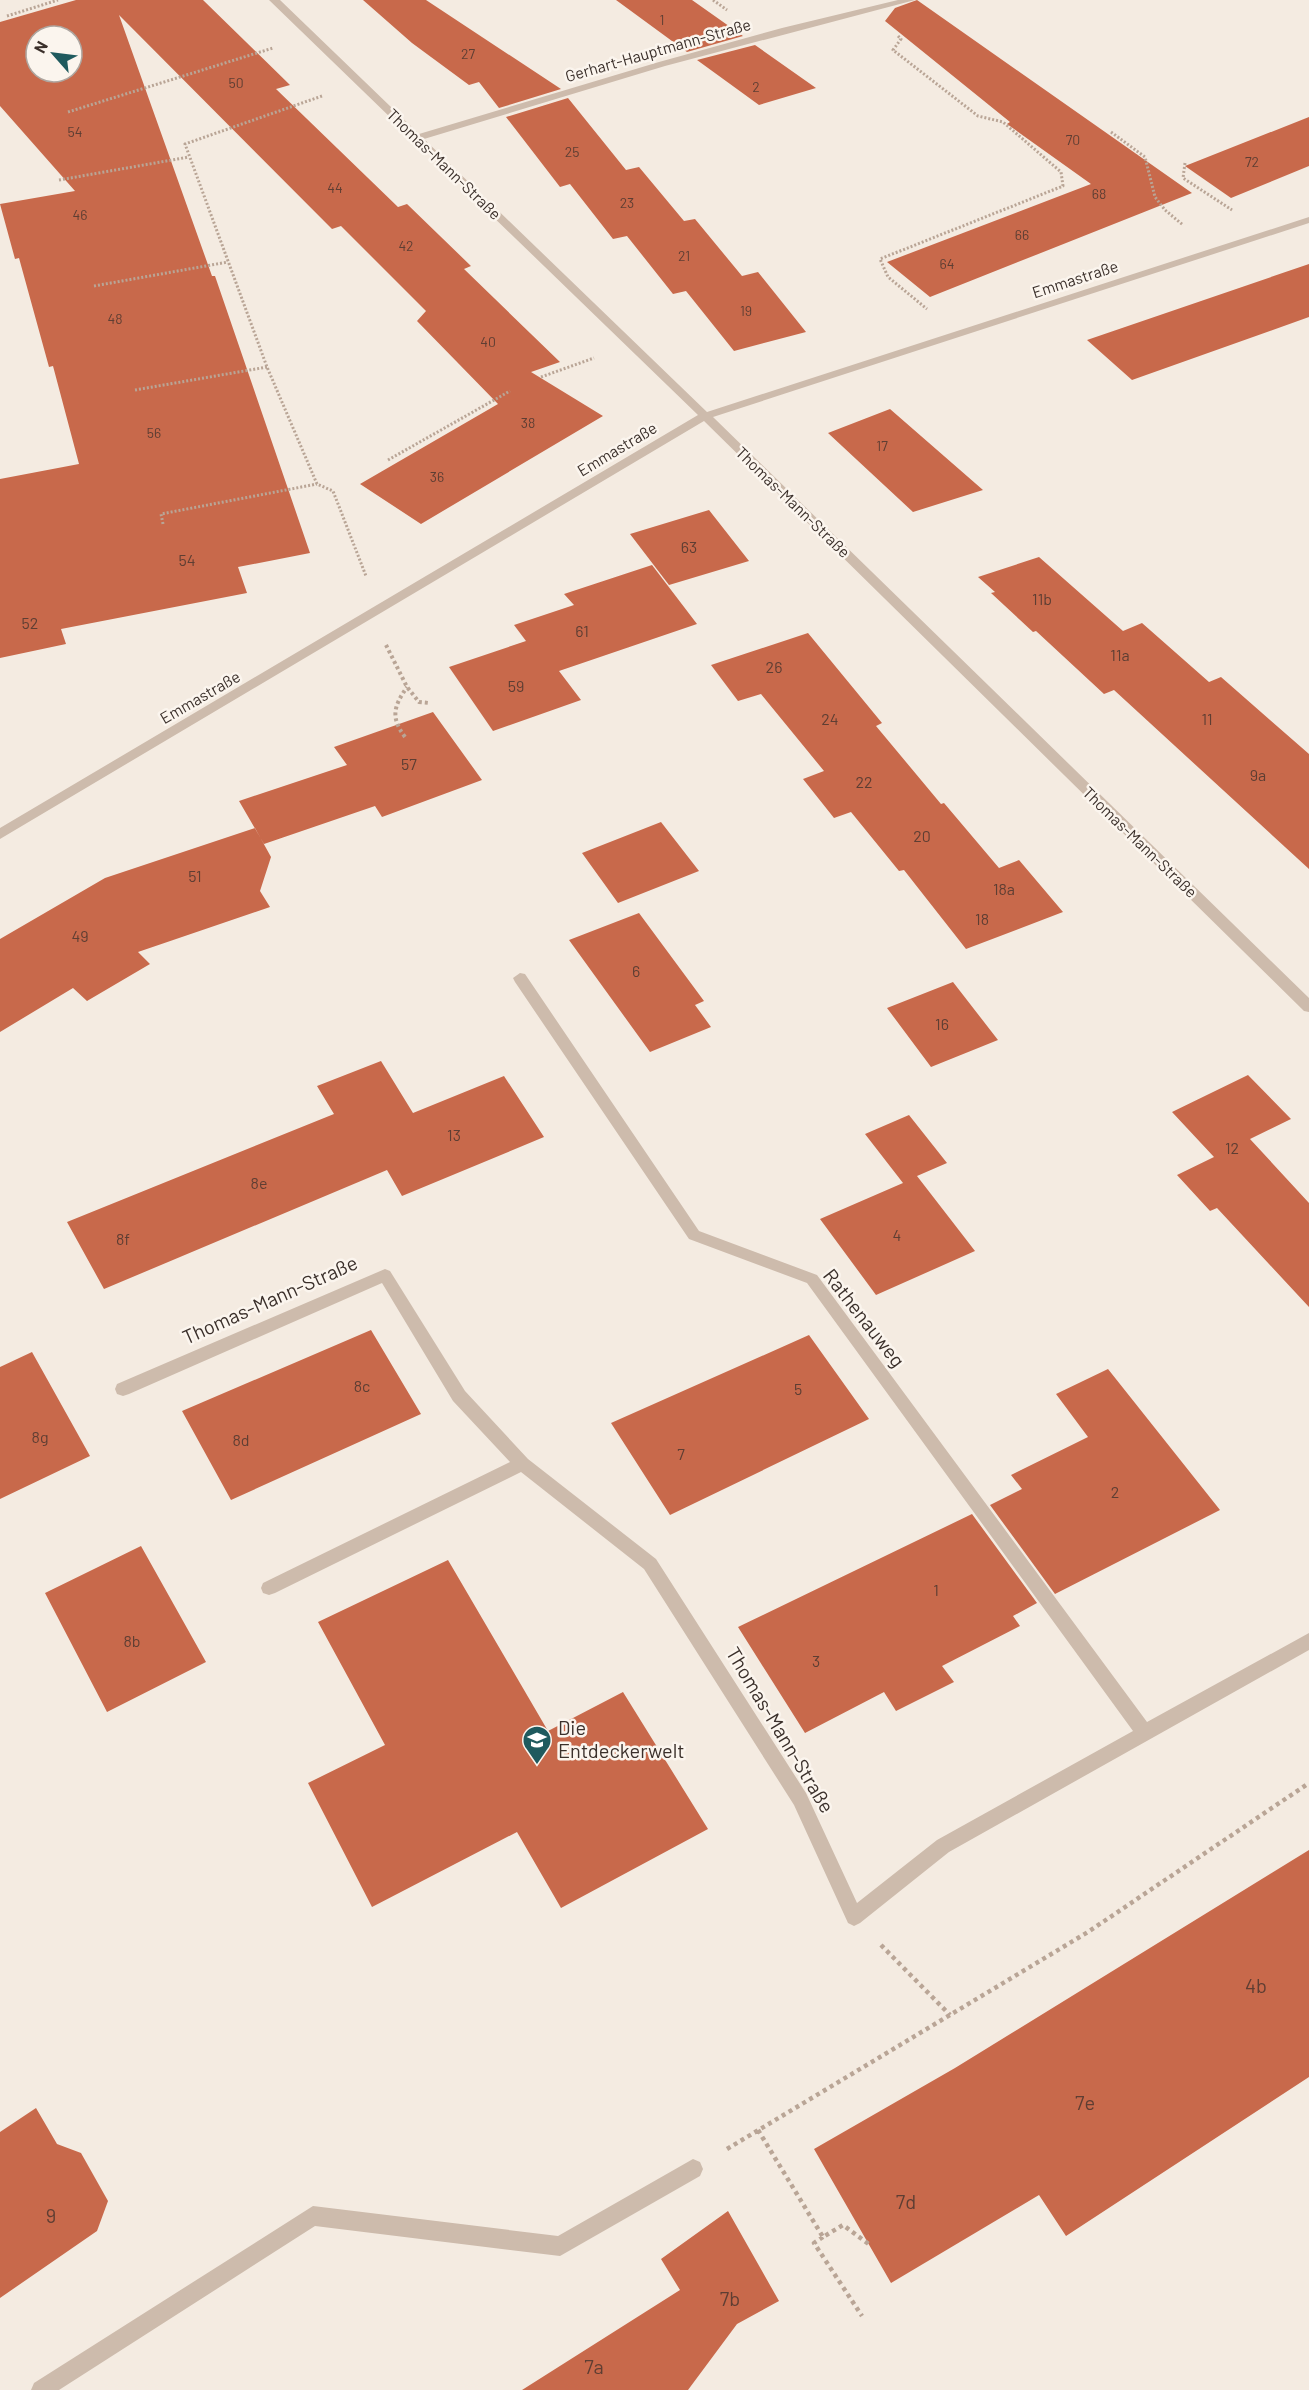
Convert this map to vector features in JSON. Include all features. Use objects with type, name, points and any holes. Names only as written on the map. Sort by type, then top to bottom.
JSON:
[{"type":"street","name":"Thomas-Mann-Straße","points":[[274,0],[705,416],[1309,1007]]},
{"type":"street","name":"Gerhart-Hauptmann-Straße","points":[[417,138],[591,83],[764,36],[910,0]]},
{"type":"street","name":"Emmastraße","points":[[0,834],[705,416],[1309,220]]},
{"type":"street","name":"Rathenauweg","points":[[520,978],[694,1234],[813,1279],[1144,1732]]},
{"type":"street","name":"Thomas-Mann-Straße","points":[[123,1389],[385,1275],[459,1396],[522,1464],[650,1564],[800,1799],[854,1917]]},
{"type":"street","points":[[269,1588],[522,1464]]},
{"type":"street","points":[[854,1917],[942,1846],[1309,1641]]},
{"type":"street","points":[[41,2390],[313,2216],[560,2246],[693,2169]]},
{"type":"path","points":[[7,16],[58,0]]},
{"type":"path","points":[[68,112],[312,36]]},
{"type":"path","points":[[901,39],[893,50],[978,116],[1003,122],[1061,172],[1063,186],[880,259],[888,277],[957,335]]},
{"type":"path","points":[[317,484],[267,367],[185,144],[360,83]]},
{"type":"path","points":[[1111,132],[1145,157],[1149,184],[1161,209],[1218,250]]},
{"type":"path","points":[[59,180],[189,157]]},
{"type":"path","points":[[1185,164],[1183,178],[1268,233]]},
{"type":"path","points":[[94,286],[228,262]]},
{"type":"path","points":[[542,377],[631,345]]},
{"type":"path","points":[[135,390],[267,367]]},
{"type":"path","points":[[388,460],[510,391]]},
{"type":"path","points":[[163,524],[161,514],[317,484],[333,491],[367,578],[385,606]]},
{"type":"path","points":[[359,622],[390,650],[406,687],[419,702],[429,703]]},
{"type":"path","points":[[405,737],[394,724],[392,708],[406,687]]},
{"type":"path","points":[[693,2169],[1088,1932],[1309,1783]]},
{"type":"path","points":[[854,1917],[950,2015]]},
{"type":"path","points":[[758,2130],[823,2237]]},
{"type":"path","points":[[862,2316],[814,2243],[843,2225],[870,2245]]},
{"type":"building","points":[[76,0],[203,0],[290,85],[276,89],[398,207],[407,204],[471,266],[464,269],[560,362],[531,372],[603,416],[421,524],[360,484],[498,404],[417,321],[426,311],[341,226],[332,229],[119,15],[212,276],[215,276],[310,553],[238,567],[247,593],[61,629],[66,644],[0,658],[0,479],[79,464],[53,366],[49,367],[19,258],[15,259],[0,204],[75,191],[0,106],[0,22]]},
{"type":"building","points":[[363,0],[426,0],[561,89],[499,108],[479,82],[469,85],[412,43]]},
{"type":"building","points":[[616,0],[692,0],[743,36],[687,52]]},
{"type":"building","points":[[917,0],[1192,193],[930,297],[887,262],[1091,184],[1007,124],[1010,122],[885,21],[895,8]]},
{"type":"building","points":[[755,45],[816,88],[759,105],[697,60]]},
{"type":"building","points":[[568,98],[626,170],[639,167],[684,221],[695,219],[742,276],[758,272],[806,332],[734,351],[686,291],[673,294],[627,236],[613,239],[570,184],[560,187],[506,117]]},
{"type":"building","points":[[1309,117],[1309,166],[1231,198],[1185,166]]},
{"type":"building","points":[[1309,264],[1309,317],[1132,380],[1087,340]]},
{"type":"building","points":[[890,409],[983,490],[913,512],[828,433]]},
{"type":"building","points":[[709,510],[749,561],[669,585],[630,534]]},
{"type":"building","points":[[1039,557],[1123,631],[1142,623],[1209,682],[1221,677],[1309,754],[1309,869],[1114,690],[1104,694],[991,593],[995,592],[978,577]]},
{"type":"building","points":[[652,565],[697,624],[559,671],[581,700],[493,731],[449,667],[526,641],[514,625],[574,605],[564,594]]},
{"type":"building","points":[[808,633],[882,723],[876,726],[941,804],[944,803],[999,868],[1019,860],[1063,912],[966,949],[904,870],[899,871],[851,812],[834,818],[803,779],[824,771],[761,694],[738,701],[711,665]]},
{"type":"building","points":[[433,712],[482,780],[382,817],[375,806],[264,844],[239,801],[347,765],[334,747]]},
{"type":"building","points":[[661,822],[699,871],[618,903],[582,853]]},
{"type":"building","points":[[255,828],[271,857],[260,891],[270,907],[138,952],[150,964],[87,1001],[73,988],[0,1032],[0,939],[105,878]]},
{"type":"building","points":[[639,913],[704,1001],[695,1005],[711,1027],[650,1052],[569,940]]},
{"type":"building","points":[[953,982],[998,1040],[931,1067],[887,1008]]},
{"type":"building","points":[[381,1061],[413,1113],[504,1076],[544,1137],[402,1196],[387,1170],[104,1289],[67,1222],[334,1114],[317,1086]]},
{"type":"building","points":[[1248,1075],[1291,1119],[1250,1139],[1309,1203],[1309,1307],[1217,1208],[1210,1211],[1177,1175],[1214,1157],[1172,1112]]},
{"type":"building","points":[[909,1115],[947,1163],[917,1176],[975,1251],[876,1295],[820,1219],[903,1183],[865,1134]]},
{"type":"building","points":[[371,1330],[421,1414],[231,1500],[182,1411]]},
{"type":"building","points":[[809,1335],[869,1419],[670,1515],[611,1423]]},
{"type":"building","points":[[32,1352],[90,1456],[0,1499],[0,1367]]},
{"type":"building","points":[[1108,1369],[1220,1510],[1055,1594],[990,1505],[1022,1489],[1011,1475],[1088,1437],[1056,1394]]},
{"type":"building","points":[[972,1514],[1037,1603],[1013,1616],[1020,1626],[942,1666],[954,1682],[896,1711],[884,1692],[805,1733],[738,1627]]},
{"type":"building","points":[[141,1546],[206,1662],[107,1712],[45,1593]]},
{"type":"building","points":[[448,1560],[548,1731],[623,1692],[708,1829],[561,1908],[517,1832],[372,1907],[308,1783],[385,1745],[318,1622]]},
{"type":"building","points":[[1309,1850],[1309,2077],[1066,2236],[1039,2195],[891,2283],[814,2149],[955,2068]]},
{"type":"building","points":[[36,2108],[57,2144],[81,2153],[108,2201],[97,2231],[0,2298],[0,2132]]},
{"type":"building","points":[[728,2211],[779,2301],[737,2324],[688,2390],[522,2390],[680,2290],[661,2259]]},
{"type":"place","name":"Die Entdeckerwelt","points":[[537,1766]]}]
